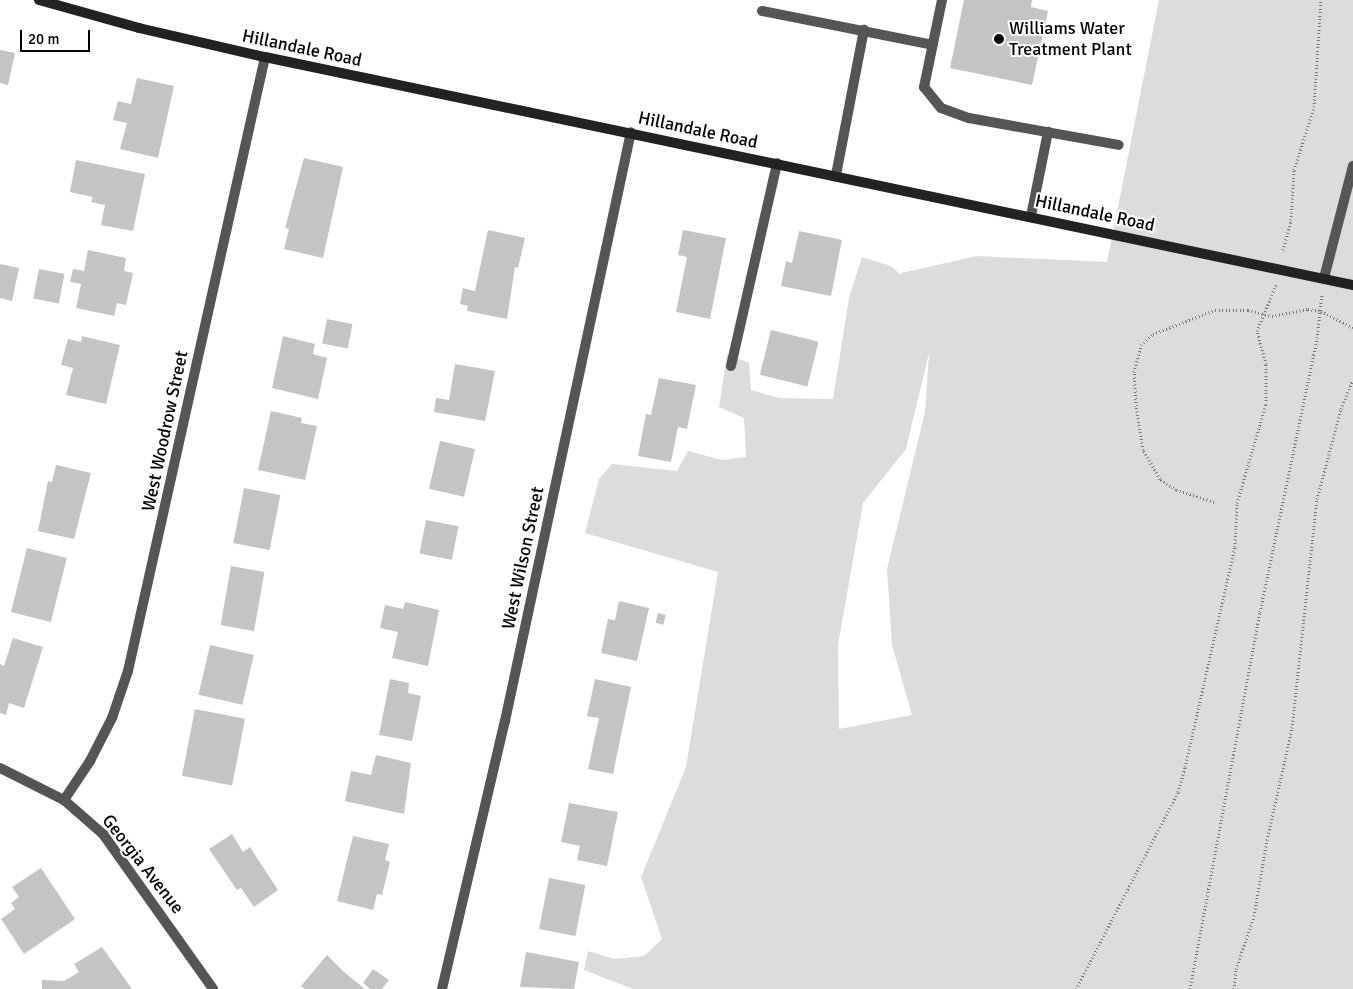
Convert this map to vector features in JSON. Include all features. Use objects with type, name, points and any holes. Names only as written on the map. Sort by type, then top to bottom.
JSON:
[{"type":"main road","name":"Hillandale Road","points":[[38,0],[139,28],[265,57],[631,132],[1353,285]]},
{"type":"street","points":[[942,0],[924,87],[940,108],[969,118],[1119,145]]},
{"type":"street","points":[[762,11],[933,45]]},
{"type":"street","points":[[836,175],[864,30]]},
{"type":"street","name":"West Woodrow Street","points":[[64,800],[90,761],[112,718],[128,671],[265,57]]},
{"type":"street","name":"West Wilson Street","points":[[442,989],[507,712],[631,132]]},
{"type":"street","points":[[1031,216],[1048,132]]},
{"type":"street","points":[[731,366],[777,163]]},
{"type":"street","points":[[1324,278],[1353,166]]},
{"type":"street","name":"Georgia Avenue","points":[[0,768],[64,800],[103,834],[213,989]]},
{"type":"path","points":[[1283,250],[1291,220],[1294,170],[1314,107],[1321,0]]},
{"type":"path","points":[[1190,989],[1320,311],[1324,278]]},
{"type":"path","points":[[1076,989],[1178,792],[1235,547],[1236,503],[1266,404],[1266,364],[1257,331],[1262,313],[1276,284]]},
{"type":"path","points":[[1214,502],[1176,490],[1160,479],[1143,450],[1136,406],[1134,372],[1141,345],[1153,334],[1214,310],[1248,310],[1272,316],[1308,309],[1320,311],[1353,328]]},
{"type":"path","points":[[1234,989],[1236,969],[1254,916],[1267,840],[1292,728],[1317,499],[1341,409],[1353,380]]},
{"type":"shaded area","points":[[1159,0],[1353,0],[1353,989],[633,989],[584,970],[588,951],[614,959],[644,956],[662,939],[641,877],[686,767],[718,572],[585,533],[599,479],[612,464],[677,471],[688,451],[722,460],[746,457],[744,418],[719,407],[727,354],[749,363],[751,390],[779,398],[833,399],[849,298],[862,257],[891,266],[901,275],[901,273],[977,256],[1107,262]],"holes":[[[929,353],[925,412],[887,569],[892,645],[912,715],[839,729],[838,645],[863,503],[906,449]]]},
{"type":"building","name":"Williams Water Treatment Plant","points":[[964,0],[1032,0],[1031,7],[1048,11],[1032,85],[950,68]]},
{"type":"building","points":[[0,50],[15,53],[8,85],[0,83]]},
{"type":"building","points":[[137,78],[174,86],[158,158],[120,149],[127,123],[113,120],[118,101],[131,104]]},
{"type":"building","points":[[304,158],[343,167],[323,258],[284,249],[289,229],[285,228]]},
{"type":"building","points":[[76,160],[145,174],[133,231],[101,225],[105,205],[91,202],[93,197],[70,192]]},
{"type":"building","points":[[488,230],[525,238],[518,268],[515,267],[507,319],[467,311],[468,306],[460,304],[463,288],[475,291]]},
{"type":"building","points":[[683,230],[726,238],[710,319],[676,312],[687,257],[678,255]]},
{"type":"building","points":[[799,231],[842,240],[831,296],[781,286],[786,261],[792,263]]},
{"type":"building","points":[[88,250],[126,258],[124,271],[133,273],[126,305],[117,303],[114,316],[76,308],[81,284],[70,282],[73,269],[84,271]]},
{"type":"building","points":[[0,264],[19,268],[12,301],[0,298]]},
{"type":"building","points":[[39,269],[65,274],[59,303],[33,298]]},
{"type":"building","points":[[327,319],[353,324],[348,349],[322,344]]},
{"type":"building","points":[[771,330],[819,342],[807,386],[760,375]]},
{"type":"building","points":[[82,336],[120,345],[106,404],[66,395],[73,368],[61,365],[68,339],[81,342]]},
{"type":"building","points":[[283,336],[315,344],[313,354],[327,358],[318,399],[272,388]]},
{"type":"building","points":[[455,364],[495,371],[485,421],[434,412],[436,398],[449,400]]},
{"type":"building","points":[[659,378],[696,385],[687,429],[678,427],[671,462],[638,456],[646,414],[651,415]]},
{"type":"building","points":[[271,411],[302,418],[301,423],[317,426],[305,480],[258,470]]},
{"type":"building","points":[[440,441],[475,449],[464,497],[429,489]]},
{"type":"building","points":[[56,465],[91,473],[74,539],[38,531],[48,481],[52,482]]},
{"type":"building","points":[[244,488],[280,495],[270,550],[233,543]]},
{"type":"building","points":[[426,520],[458,526],[452,560],[420,553]]},
{"type":"building","points":[[27,548],[67,558],[51,622],[11,612]]},
{"type":"building","points":[[231,566],[264,572],[254,631],[221,625]]},
{"type":"building","points":[[619,601],[649,608],[637,661],[601,653],[608,619],[615,620]]},
{"type":"building","points":[[405,602],[439,610],[428,666],[392,658],[398,632],[380,628],[385,605],[403,609]]},
{"type":"building","points":[[658,613],[666,615],[663,625],[656,623]]},
{"type":"building","points":[[13,638],[43,647],[24,708],[9,703],[6,715],[0,713],[0,664],[4,666]]},
{"type":"building","points":[[210,645],[254,655],[242,705],[199,695]]},
{"type":"building","points":[[390,679],[409,683],[408,693],[421,696],[412,741],[379,735]]},
{"type":"building","points":[[595,679],[631,687],[613,774],[588,769],[599,718],[587,716]]},
{"type":"building","points":[[195,709],[245,719],[232,785],[182,776]]},
{"type":"building","points":[[376,755],[411,763],[404,814],[345,801],[351,771],[371,775]]},
{"type":"building","points":[[569,803],[618,812],[607,866],[577,860],[580,846],[561,842]]},
{"type":"building","points":[[232,834],[243,852],[250,847],[278,890],[254,907],[241,888],[237,890],[209,849]]},
{"type":"building","points":[[353,836],[389,844],[385,860],[390,862],[382,895],[377,894],[373,910],[337,901]]},
{"type":"building","points":[[41,868],[75,919],[24,954],[1,919],[15,909],[11,903],[19,897],[12,887]]},
{"type":"building","points":[[549,878],[585,885],[575,936],[539,929]]},
{"type":"building","points":[[102,947],[132,989],[42,989],[42,980],[64,981],[79,972],[74,964]]},
{"type":"building","points":[[526,952],[579,962],[574,989],[520,987]]},
{"type":"building","points":[[327,955],[365,989],[305,989],[301,986]]},
{"type":"building","points":[[373,969],[389,980],[382,989],[370,989],[363,983]]},
{"type":"place","name":"Williams Water Treatment Plant","points":[[999,39]]}]
